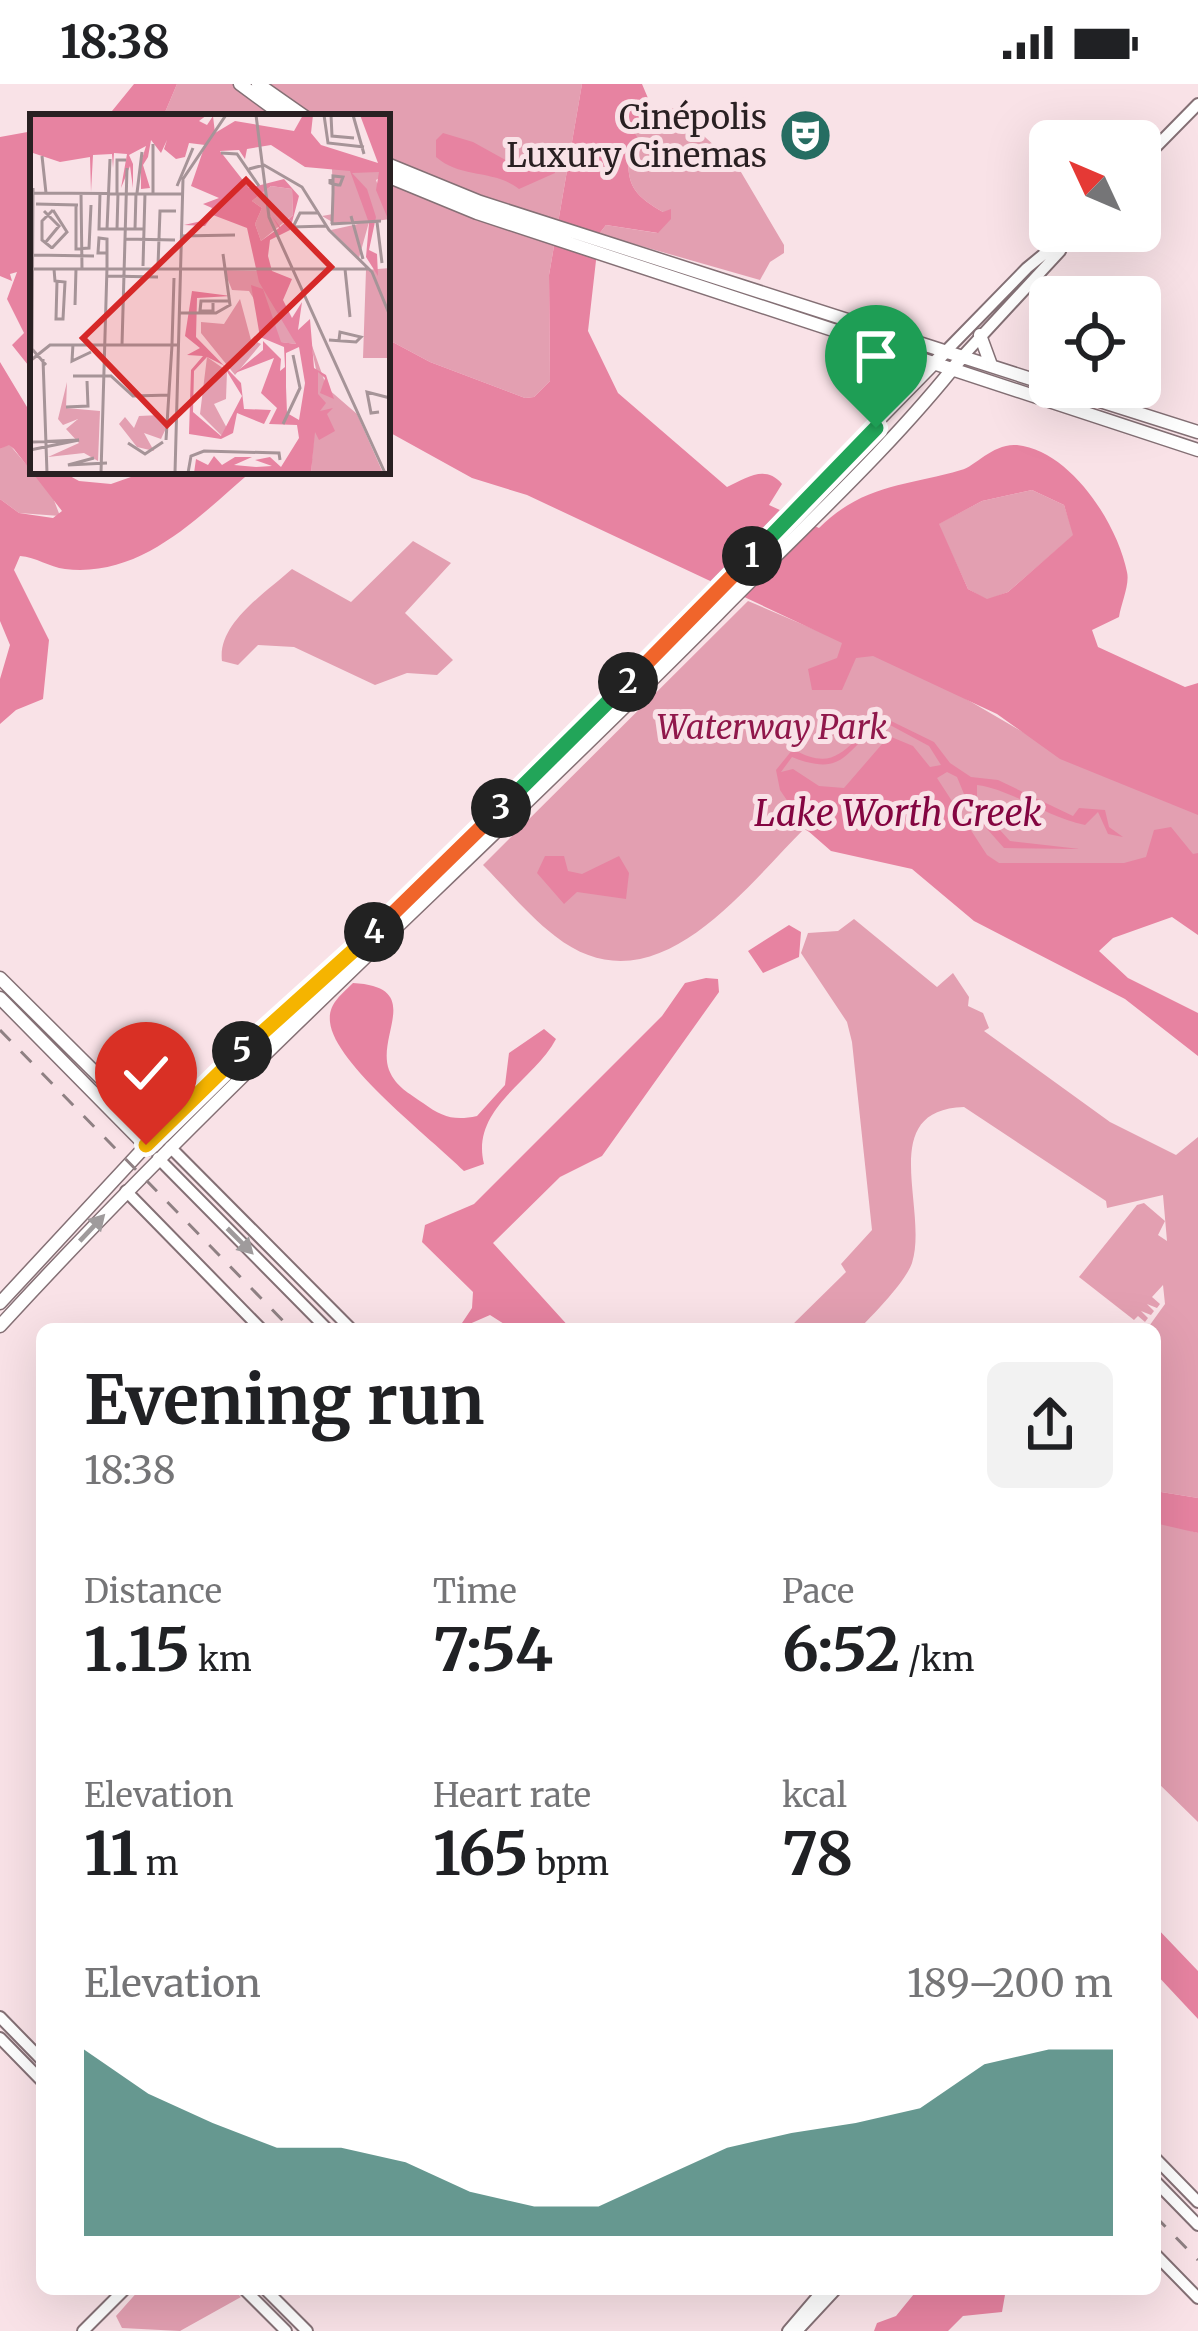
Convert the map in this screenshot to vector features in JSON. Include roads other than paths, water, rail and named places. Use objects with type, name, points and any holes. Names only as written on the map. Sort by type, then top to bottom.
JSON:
[{"type":"main road","points":[[240,84],[281,114]]},
{"type":"main road","points":[[259,84],[301,114]]},
{"type":"main road","points":[[1161,142],[1198,104]]},
{"type":"main road","points":[[390,165],[544,229]]},
{"type":"main road","points":[[390,177],[950,372],[1198,450]]},
{"type":"main road","points":[[602,248],[1029,378]]},
{"type":"main road","points":[[0,1322],[2,1301],[146,1145],[406,902],[616,695],[1047,252]]},
{"type":"main road","points":[[0,1322],[158,1158],[631,702],[889,441],[1059,252]]},
{"type":"main road","points":[[980,335],[980,348],[992,366]]},
{"type":"main road","points":[[894,352],[911,372],[909,392]]},
{"type":"main road","points":[[1121,408],[1198,433]]},
{"type":"main road","points":[[531,801],[543,777],[577,744],[584,726]]},
{"type":"main road","points":[[0,978],[345,1323]]},
{"type":"main road","points":[[0,998],[62,1040]]},
{"type":"main road","points":[[0,998],[322,1323]]},
{"type":"main road","points":[[277,1018],[289,1030]]},
{"type":"main road","points":[[126,1191],[255,1323]]},
{"type":"main road","points":[[14,1311],[17,1295],[54,1254],[64,1234]]},
{"type":"main road","points":[[325,1303],[327,1323]]},
{"type":"main road","points":[[0,2017],[36,2054]]},
{"type":"main road","points":[[0,2038],[36,2075]]},
{"type":"main road","points":[[1161,2164],[1198,2201]]},
{"type":"main road","points":[[1161,2187],[1198,2225]]},
{"type":"main road","points":[[1161,2260],[1198,2298]]},
{"type":"main road","points":[[83,2331],[119,2295]]},
{"type":"main road","points":[[250,2295],[286,2331]]},
{"type":"main road","points":[[272,2295],[307,2331]]},
{"type":"main road","points":[[788,2331],[819,2295]]},
{"type":"main road","points":[[797,2331],[830,2295]]},
{"type":"water","points":[[134,84],[177,84],[164,114],[106,114]]},
{"type":"water","name":"Lake Worth Creek","points":[[582,84],[642,84],[656,117],[653,126],[634,132],[645,150],[629,147],[630,179],[644,199],[663,212],[671,209],[671,219],[658,233],[606,225],[599,234],[588,331],[618,393],[727,487],[756,475],[776,478],[782,484],[769,505],[819,528],[869,495],[961,470],[1008,445],[1037,450],[1056,460],[1102,512],[1127,572],[1119,617],[1092,630],[1098,647],[1185,687],[1198,683],[1198,815],[1060,759],[997,714],[873,656],[856,658],[842,690],[812,690],[808,669],[837,658],[842,643],[527,495],[472,478],[390,433],[390,341],[430,362],[525,398],[534,397],[550,381],[549,275]],"holes":[[[1032,490],[1064,505],[1073,535],[1008,592],[987,599],[968,589],[939,524],[982,501]]]},
{"type":"water","points":[[30,132],[30,372],[12,345],[24,333],[7,299],[17,272],[10,274],[12,281],[0,276],[0,137]]},
{"type":"water","points":[[443,133],[473,142],[522,169],[554,164],[555,173],[519,189],[456,168],[436,157],[436,140]]},
{"type":"water","points":[[0,362],[30,412],[30,470],[9,445],[0,449]]},
{"type":"water","points":[[33,474],[66,474],[79,481],[111,484],[139,474],[248,474],[167,541],[119,564],[65,569],[20,556],[14,570],[49,640],[43,699],[16,710],[0,724],[0,679],[10,645],[0,621],[0,499],[19,513],[53,518],[62,511]]},
{"type":"water","name":"Lake Worth Creek","points":[[889,720],[934,742],[950,763],[971,777],[998,780],[1073,816],[1079,808],[1105,810],[1109,827],[1123,837],[1108,834],[1098,812],[1085,825],[977,785],[977,805],[1010,841],[1080,849],[1004,848],[971,811],[957,777],[947,772],[937,778],[987,855],[999,863],[1124,863],[1146,857],[1154,830],[1171,827],[1193,854],[1198,853],[1198,935],[1172,917],[1113,938],[1099,951],[1128,978],[1198,1013],[1198,1056],[1125,999],[974,921],[912,869],[831,851],[807,830],[780,790],[776,770],[793,749],[810,757],[835,756]],"holes":[[[890,725],[929,746],[941,765],[930,767],[913,746],[889,736],[844,788],[819,786],[793,769],[781,772],[792,757],[812,763],[838,761],[875,731]]]},
{"type":"water","points":[[545,856],[564,856],[568,871],[582,874],[619,856],[629,873],[626,899],[577,892],[564,904],[537,873]]},
{"type":"water","points":[[789,925],[801,932],[799,957],[763,973],[748,951]]},
{"type":"water","points":[[718,979],[719,992],[602,1156],[560,1177],[493,1243],[566,1323],[503,1323],[490,1315],[462,1323],[472,1308],[473,1292],[422,1242],[425,1225],[474,1204],[662,1016],[685,983]]},
{"type":"water","points":[[353,983],[375,986],[393,1003],[387,1056],[395,1081],[448,1117],[477,1116],[505,1085],[509,1053],[544,1029],[556,1039],[495,1111],[482,1144],[484,1164],[464,1171],[348,1059],[330,1016],[336,1000]]},
{"type":"water","points":[[1161,1492],[1198,1498],[1198,1533],[1161,1524]]},
{"type":"water","points":[[1161,1932],[1198,1971],[1198,2019],[1161,1979]]},
{"type":"water","points":[[913,2295],[1005,2295],[1002,2312],[963,2316],[948,2331],[874,2331],[877,2323],[896,2316]]},
{"type":"railway","points":[[0,1030],[285,1323]]},
{"type":"railway","points":[[1161,2222],[1198,2260]]},
{"type":"place","name":"Cinépolis Luxury Cinemas","points":[[806,136]]},
{"type":"park label","name":"Waterway Park","points":[[772,727]]}]
